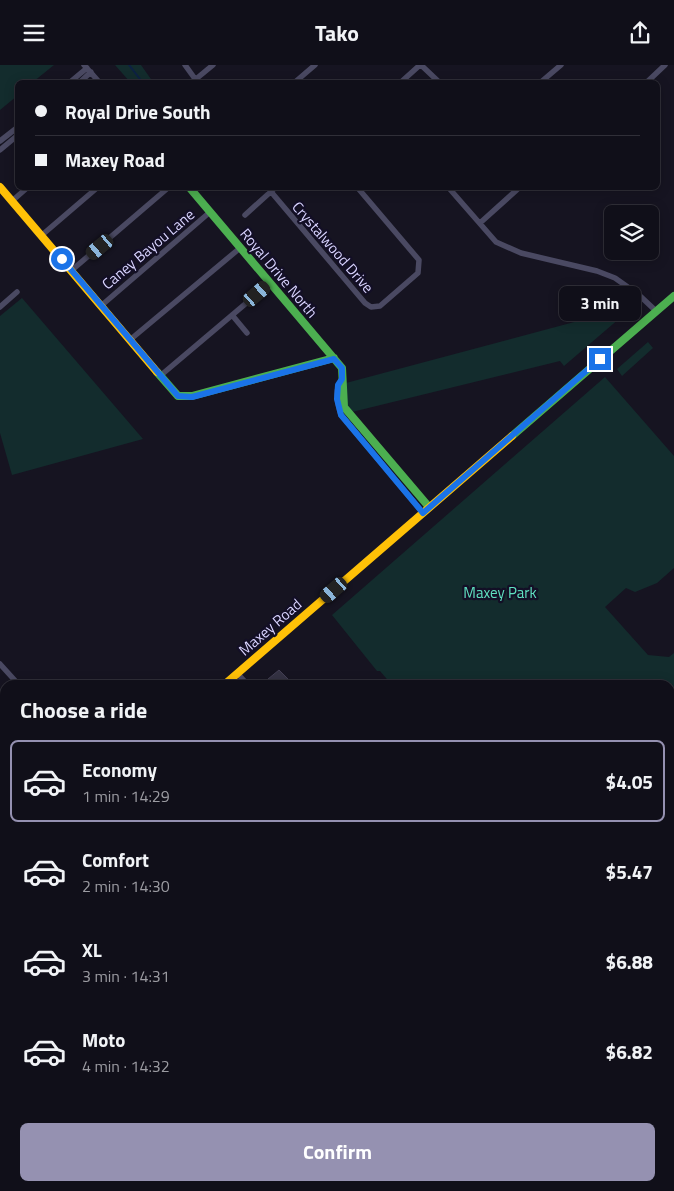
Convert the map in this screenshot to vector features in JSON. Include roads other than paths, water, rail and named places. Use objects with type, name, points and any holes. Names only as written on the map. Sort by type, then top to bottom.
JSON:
[{"type":"street","points":[[185,65],[196,80]]},
{"type":"street","points":[[198,80],[213,65]]},
{"type":"street","points":[[298,80],[315,65]]},
{"type":"street","points":[[404,80],[421,65],[437,80]]},
{"type":"street","points":[[543,80],[561,65]]},
{"type":"street","points":[[649,80],[665,65]]},
{"type":"street","points":[[73,80],[87,68]]},
{"type":"street","points":[[81,80],[87,68]]},
{"type":"street","points":[[87,68],[97,80]]},
{"type":"street","points":[[0,141],[13,136]]},
{"type":"street","points":[[0,150],[13,136]]},
{"type":"street","points":[[0,187],[178,396],[192,397],[334,359]]},
{"type":"street","points":[[12,201],[25,190]]},
{"type":"street","points":[[42,235],[94,190]]},
{"type":"street","points":[[72,270],[165,190]]},
{"type":"street","name":"Royal Drive North","points":[[191,190],[342,368],[344,407],[429,507]]},
{"type":"street","points":[[245,215],[268,190]]},
{"type":"street","name":"Crystalwood Drive","points":[[268,190],[365,303],[371,307],[380,306],[418,273],[419,260],[361,190]]},
{"type":"street","points":[[451,190],[496,242],[522,253],[597,271],[615,278],[639,295],[656,311]]},
{"type":"street","points":[[480,223],[517,190]]},
{"type":"street","name":"Caney Bayou Lane","points":[[102,305],[210,213]]},
{"type":"street","points":[[131,339],[240,248]]},
{"type":"street","points":[[160,375],[270,283]]},
{"type":"street","points":[[0,307],[17,292]]},
{"type":"street","name":"Maxey Road","points":[[229,680],[674,296]]},
{"type":"street","points":[[232,315],[247,333]]},
{"type":"street","points":[[342,379],[338,385],[337,399],[341,415],[423,513]]},
{"type":"street","points":[[382,465],[389,460]]},
{"type":"street","points":[[0,664],[14,680]]},
{"type":"street","points":[[237,673],[243,680]]},
{"type":"waterway","points":[[129,65],[141,80]]},
{"type":"park label","name":"Maxey Park","points":[[500,592]]}]
